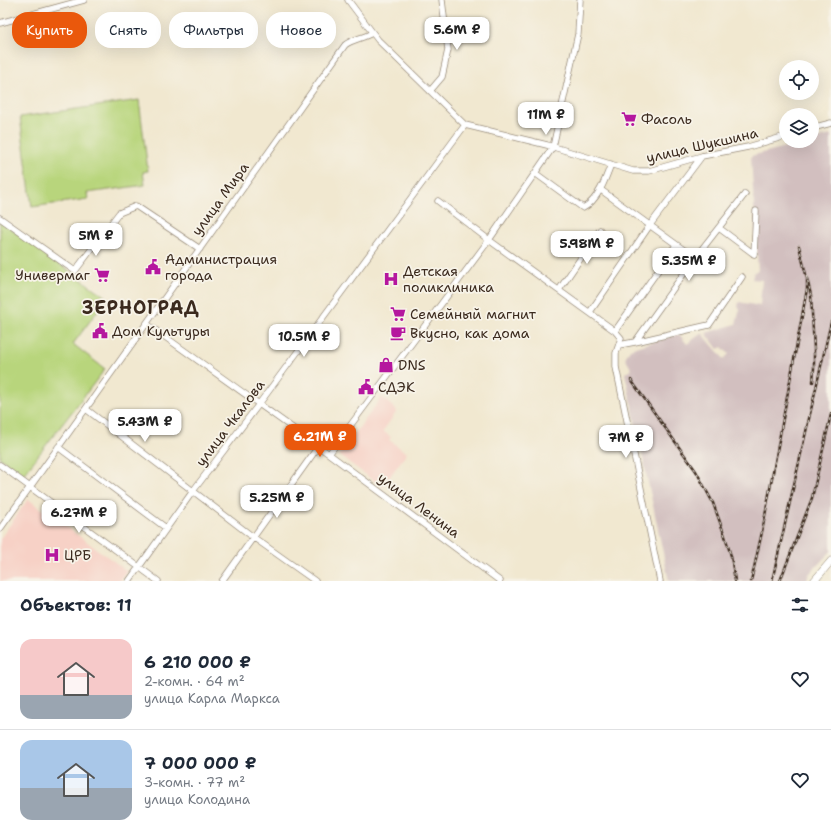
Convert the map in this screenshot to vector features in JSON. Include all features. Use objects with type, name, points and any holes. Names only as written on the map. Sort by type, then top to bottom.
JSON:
[{"type":"main road","points":[[814,581],[831,561]]},
{"type":"street","points":[[0,23],[84,0]]},
{"type":"street","points":[[348,0],[372,33],[465,125]]},
{"type":"street","points":[[430,91],[442,77],[448,50],[442,0]]},
{"type":"street","points":[[329,454],[489,240],[553,147],[578,34],[580,0]]},
{"type":"street","name":"улица Мира","points":[[0,529],[345,45],[372,33]]},
{"type":"street","points":[[819,126],[831,123]]},
{"type":"street","name":"улица Шукшина","points":[[465,125],[553,147],[633,171],[649,171],[702,156],[748,147],[779,138]]},
{"type":"street","name":"улица Чкалова","points":[[129,581],[193,491],[465,125]]},
{"type":"street","points":[[590,312],[650,225],[702,156]]},
{"type":"street","points":[[535,173],[583,208],[587,206],[601,190],[611,164]]},
{"type":"street","points":[[601,190],[695,258]]},
{"type":"street","points":[[636,342],[695,258],[745,194]]},
{"type":"street","points":[[438,201],[489,240],[615,330],[621,338],[616,353],[616,367],[660,581]]},
{"type":"street","points":[[0,218],[75,271],[119,213],[136,206],[200,248]]},
{"type":"street","points":[[719,228],[754,254],[756,211]]},
{"type":"street","points":[[559,290],[600,230]]},
{"type":"street","points":[[615,330],[676,245]]},
{"type":"street","points":[[619,345],[709,325],[742,278]]},
{"type":"street","name":"улица Ленина","points":[[147,324],[329,454],[500,581]]},
{"type":"street","points":[[86,409],[253,537],[315,581]]},
{"type":"street","points":[[58,447],[166,528]]},
{"type":"street","points":[[222,581],[318,447]]},
{"type":"street","points":[[0,465],[158,581]]},
{"type":"shaded area","points":[[831,135],[831,551],[809,574],[806,581],[669,581],[625,373],[632,370],[625,358],[630,349],[679,334],[687,344],[702,333],[724,359],[729,354],[722,347],[718,349],[706,333],[736,324],[740,309],[738,307],[739,302],[760,306],[762,280],[752,279],[754,272],[758,271],[751,156],[781,148],[819,148],[819,138]]},
{"type":"shaded area","points":[[382,397],[397,411],[383,431],[391,437],[389,440],[407,453],[382,487],[339,455]]},
{"type":"shaded area","name":"ЦРБ","points":[[28,499],[127,571],[120,581],[0,581],[0,539]]},
{"type":"green space","points":[[139,100],[148,171],[143,172],[145,185],[87,193],[88,199],[32,207],[20,117]]},
{"type":"green space","points":[[0,221],[107,298],[73,344],[105,369],[23,475],[0,458]]},
{"type":"railway","points":[[799,246],[811,295],[814,349],[813,382]]},
{"type":"railway","points":[[751,581],[762,532],[807,289],[807,277]]},
{"type":"railway","points":[[772,581],[831,322]]},
{"type":"railway","points":[[631,380],[696,471],[713,503],[731,556],[735,581]]},
{"type":"railway","points":[[780,581],[812,498],[831,414]]},
{"type":"place","name":"Фасоль","points":[[629,119]]},
{"type":"place","name":"Администрация города","points":[[153,267]]},
{"type":"place","name":"Универмаг","points":[[102,275]]},
{"type":"place","name":"Детская поликлиника","points":[[391,279]]},
{"type":"place","name":"Семейный магнит","points":[[398,314]]},
{"type":"place","name":"Дом Культуры","points":[[100,331]]},
{"type":"place","name":"Вкусно, как дома","points":[[398,333]]},
{"type":"place","name":"DNS","points":[[386,365]]},
{"type":"place","name":"СДЭК","points":[[366,387]]},
{"type":"place","name":"ЦРБ","points":[[52,555]]},
{"type":"district","name":"ЗЕРНОГРАД","points":[[141,308]]}]
